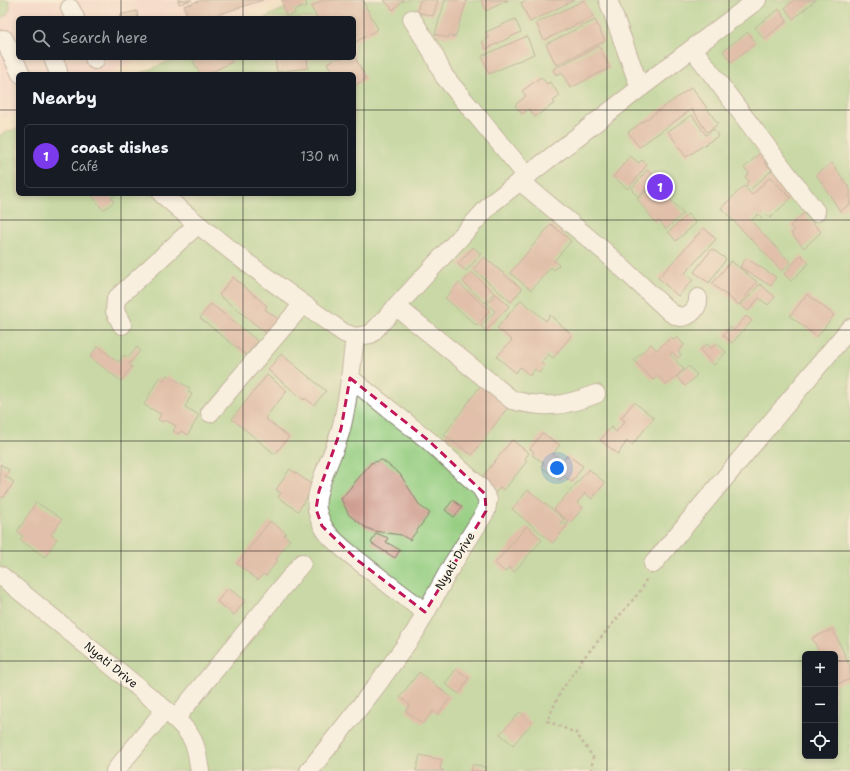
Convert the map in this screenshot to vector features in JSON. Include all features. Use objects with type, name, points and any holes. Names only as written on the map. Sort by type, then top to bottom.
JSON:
[{"type":"street","points":[[608,0],[640,88]]},
{"type":"street","points":[[166,196],[197,225],[251,267],[344,333],[355,337],[371,334],[492,203],[640,88],[757,0]]},
{"type":"street","points":[[412,19],[432,51],[444,76],[524,178],[670,313],[680,317],[693,312],[699,304],[698,298]]},
{"type":"street","points":[[4,39],[20,72]]},
{"type":"street","points":[[693,49],[816,212]]},
{"type":"street","points":[[122,325],[115,311],[116,299],[197,225]]},
{"type":"street","points":[[210,413],[303,304]]},
{"type":"street","points":[[397,307],[512,400],[525,404],[548,406],[574,403],[596,394]]},
{"type":"street","points":[[653,564],[850,328]]},
{"type":"street","points":[[355,337],[350,378],[341,429],[336,446],[327,465],[319,491],[316,509],[322,526],[333,538],[356,559],[425,612]]},
{"type":"street","name":"Nyati Drive","points":[[309,771],[388,670],[415,632],[456,559],[486,511],[488,500],[481,488],[428,440],[350,378]]},
{"type":"street","points":[[115,771],[170,714],[302,563]]},
{"type":"street","name":"Nyati Drive","points":[[0,576],[170,714],[189,734],[195,745],[200,771]]},
{"type":"path","points":[[591,771],[593,757],[576,733],[548,721],[560,693],[581,660],[642,589],[653,564]]},
{"type":"highlighted area","points":[[350,378],[428,440],[485,494],[486,511],[425,612],[356,559],[322,526],[316,509],[319,491],[341,429]]},
{"type":"shaded area","points":[[0,0],[278,0],[239,16],[16,16],[16,60],[138,60],[111,72],[16,72],[16,114],[0,119]]},
{"type":"green space","points":[[0,0],[9,0],[10,9],[8,13],[0,18]]},
{"type":"green space","points":[[303,0],[850,0],[850,771],[0,771],[0,135],[16,129],[16,196],[356,196],[356,72],[144,72],[172,60],[356,60],[356,16],[268,16]]},
{"type":"building","points":[[178,0],[192,0],[179,4]]},
{"type":"building","points":[[202,0],[263,0],[213,16],[210,16],[209,14],[202,16],[187,16],[184,6]]},
{"type":"building","points":[[282,0],[305,0],[307,6],[294,10],[295,14],[286,16]]},
{"type":"building","points":[[323,0],[362,0],[378,29],[356,42],[356,16],[316,16],[311,7]]},
{"type":"building","points":[[384,0],[404,0],[393,10]]},
{"type":"building","points":[[420,0],[438,0],[433,16],[417,12]]},
{"type":"building","points":[[445,0],[467,0],[455,37],[449,35],[448,38],[435,34]]},
{"type":"building","points":[[481,0],[508,0],[486,11]]},
{"type":"building","points":[[527,0],[574,0],[530,22],[521,3]]},
{"type":"building","points":[[585,0],[593,17],[544,40],[536,23]]},
{"type":"building","points":[[794,0],[816,0],[793,19],[785,8]]},
{"type":"building","points":[[779,9],[787,21],[764,39],[755,27]]},
{"type":"building","points":[[137,11],[138,16],[119,16]]},
{"type":"building","points":[[515,19],[521,32],[486,49],[482,41],[489,38],[486,32]]},
{"type":"building","points":[[595,20],[605,41],[556,65],[546,44]]},
{"type":"building","points":[[748,32],[756,43],[731,62],[723,51]]},
{"type":"building","points":[[527,36],[534,54],[489,74],[482,56]]},
{"type":"building","points":[[599,46],[610,68],[570,88],[562,72],[556,75],[553,69]]},
{"type":"building","points":[[356,59],[366,79],[356,85],[356,72],[332,72],[327,63],[332,60]]},
{"type":"building","points":[[193,60],[231,60],[232,62],[212,72],[199,72]]},
{"type":"building","points":[[275,60],[307,60],[308,68],[277,72]]},
{"type":"building","points":[[541,77],[547,84],[550,82],[560,96],[553,101],[555,103],[535,117],[529,109],[522,114],[515,105],[526,96],[522,91]]},
{"type":"building","points":[[692,87],[718,124],[707,132],[692,109],[639,147],[628,132]]},
{"type":"building","points":[[692,115],[706,135],[714,129],[718,136],[686,157],[668,131]]},
{"type":"building","points":[[762,151],[768,158],[764,162],[772,170],[751,189],[746,184],[749,181],[745,177],[749,173],[744,168]]},
{"type":"building","points":[[630,156],[639,163],[642,160],[647,165],[628,189],[613,177]]},
{"type":"building","points":[[832,163],[850,189],[850,204],[840,211],[816,174]]},
{"type":"building","points":[[647,170],[654,176],[649,182],[651,183],[639,197],[632,191],[632,188]]},
{"type":"building","points":[[770,177],[791,198],[770,218],[766,214],[762,218],[758,214],[751,221],[791,263],[782,271],[721,208],[744,186],[752,195]]},
{"type":"building","points":[[656,183],[683,214],[666,229],[659,220],[656,223],[637,199]]},
{"type":"building","points":[[92,196],[114,196],[111,198],[114,202],[103,210]]},
{"type":"building","points":[[804,213],[821,232],[804,248],[791,233],[795,230],[790,226]]},
{"type":"building","points":[[688,214],[696,223],[676,241],[668,232]]},
{"type":"building","points":[[551,224],[571,241],[554,261],[559,265],[554,270],[551,267],[531,290],[510,273]]},
{"type":"building","points":[[704,228],[716,239],[685,273],[693,280],[678,296],[658,278]]},
{"type":"building","points":[[473,247],[481,254],[466,271],[458,264]]},
{"type":"building","points":[[712,249],[726,259],[709,283],[694,272]]},
{"type":"building","points":[[801,255],[809,263],[791,281],[784,274]]},
{"type":"building","points":[[484,257],[522,289],[511,302],[473,269]]},
{"type":"building","points":[[746,258],[776,277],[771,286],[740,267]]},
{"type":"building","points":[[731,261],[757,282],[739,305],[712,284]]},
{"type":"building","points":[[472,272],[494,293],[485,303],[463,282]]},
{"type":"building","points":[[233,277],[267,306],[265,309],[278,319],[266,333],[219,295]]},
{"type":"building","points":[[459,283],[490,311],[477,326],[445,298]]},
{"type":"building","points":[[760,284],[775,297],[768,305],[759,298],[748,311],[741,305]]},
{"type":"building","points":[[496,294],[509,306],[486,331],[481,326],[495,311],[487,304]]},
{"type":"building","points":[[807,294],[834,315],[817,337],[790,316]]},
{"type":"building","points":[[521,300],[546,321],[550,315],[572,335],[553,358],[548,354],[541,363],[545,366],[539,373],[535,369],[530,376],[520,367],[516,373],[497,357],[512,340],[497,328]]},
{"type":"building","points":[[211,304],[258,341],[246,355],[200,318]]},
{"type":"building","points":[[746,316],[752,321],[732,343],[723,335],[730,327],[734,330]]},
{"type":"building","points":[[671,337],[674,340],[677,337],[684,345],[678,351],[681,355],[678,358],[672,352],[670,354],[684,369],[666,385],[658,376],[653,380],[634,360],[651,344],[657,350]]},
{"type":"building","points":[[717,343],[726,352],[714,365],[700,350],[707,344],[711,348]]},
{"type":"building","points":[[98,346],[118,362],[124,355],[128,358],[137,347],[140,351],[129,364],[132,367],[121,381],[90,357]]},
{"type":"building","points":[[281,354],[326,391],[314,405],[305,398],[304,400],[268,370]]},
{"type":"building","points":[[689,366],[697,375],[685,386],[677,377]]},
{"type":"building","points":[[167,375],[190,388],[188,392],[192,394],[185,407],[199,415],[188,435],[181,431],[179,434],[173,431],[176,426],[165,420],[163,422],[158,420],[161,414],[144,405],[159,377],[164,380]]},
{"type":"building","points":[[267,375],[287,391],[265,418],[289,437],[275,454],[232,419]]},
{"type":"building","points":[[481,385],[509,406],[472,455],[444,435]]},
{"type":"building","points":[[634,402],[654,418],[632,445],[627,441],[618,454],[600,440],[611,427],[616,432],[625,421],[621,418]]},
{"type":"building","points":[[542,433],[560,445],[553,454],[563,461],[567,455],[583,466],[572,482],[564,476],[560,480],[541,467],[544,463],[532,455],[534,452],[530,449]]},
{"type":"building","points":[[512,440],[529,453],[525,459],[527,461],[504,490],[500,487],[494,495],[478,482]]},
{"type":"building","points":[[382,460],[400,474],[420,506],[430,513],[410,540],[401,535],[374,531],[365,527],[349,515],[341,499],[371,463]]},
{"type":"building","points":[[0,464],[9,470],[5,476],[14,482],[3,498],[0,496]]},
{"type":"building","points":[[290,469],[314,486],[298,511],[278,497],[281,493],[276,490]]},
{"type":"building","points":[[589,469],[605,483],[592,499],[585,493],[577,503],[583,508],[570,523],[554,509]]},
{"type":"building","points":[[528,490],[564,519],[560,523],[562,525],[565,522],[568,524],[553,543],[512,509]]},
{"type":"building","points":[[453,500],[462,507],[454,517],[445,510]]},
{"type":"building","points":[[36,502],[62,519],[51,535],[57,539],[45,557],[20,540],[23,536],[17,532]]},
{"type":"building","points":[[270,521],[286,533],[284,535],[290,540],[266,576],[263,574],[258,580],[237,564]]},
{"type":"building","points":[[527,526],[542,540],[514,572],[509,567],[505,572],[495,563]]},
{"type":"building","points":[[376,533],[388,538],[386,542],[400,550],[395,558],[371,543]]},
{"type":"building","points":[[228,588],[245,601],[234,615],[217,602]]},
{"type":"building","points":[[833,629],[850,667],[850,679],[838,684],[838,651],[818,651],[812,638]]},
{"type":"building","points":[[456,669],[469,678],[459,694],[445,684]]},
{"type":"building","points":[[419,672],[451,697],[438,715],[433,711],[423,724],[406,711],[410,705],[400,697]]},
{"type":"building","points":[[520,712],[532,723],[513,745],[500,734]]},
{"type":"building","points":[[420,755],[442,760],[440,769],[444,771],[416,771]]},
{"type":"building","points":[[473,764],[487,768],[486,771],[471,771]]},
{"type":"place","name":"coast dishes","points":[[660,187]]}]
